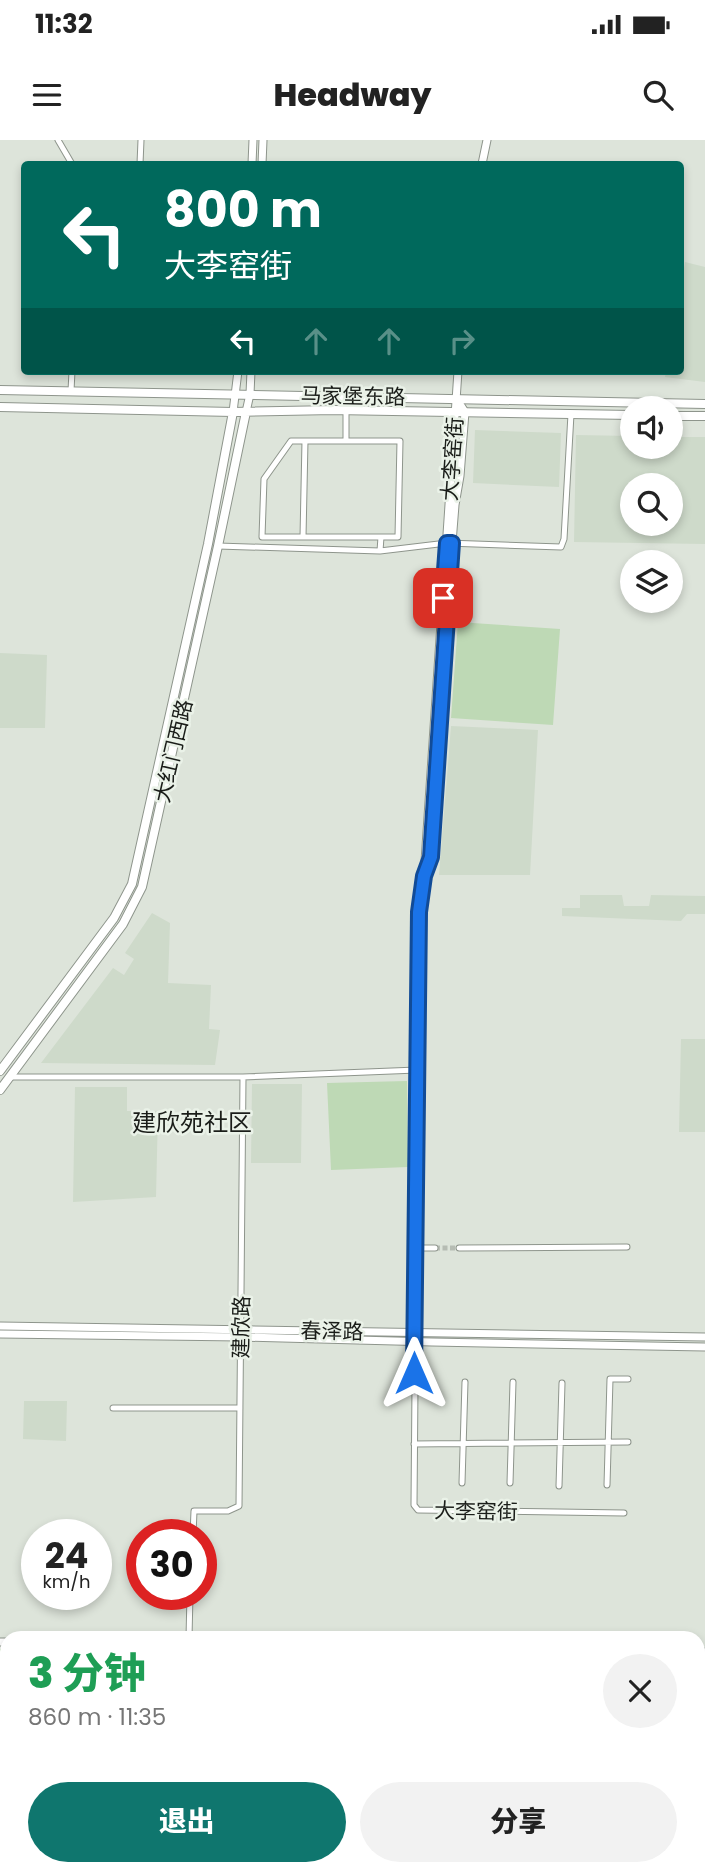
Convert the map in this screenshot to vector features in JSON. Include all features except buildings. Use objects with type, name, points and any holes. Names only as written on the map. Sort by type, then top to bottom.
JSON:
[{"type":"main road","name":"马家堡东路","points":[[0,390],[705,404]]},
{"type":"main road","name":"马家堡东路","points":[[0,407],[620,415]]},
{"type":"main road","name":"大红门西路","points":[[0,1071],[114,918],[132,884],[205,557],[233,412]]},
{"type":"main road","name":"大红门西路","points":[[0,1090],[123,924],[142,887],[246,412]]},
{"type":"main road","points":[[683,416],[705,416]]},
{"type":"street","points":[[58,140],[70,161]]},
{"type":"street","points":[[140,161],[141,140]]},
{"type":"street","points":[[252,161],[253,140]]},
{"type":"street","points":[[262,161],[263,140]]},
{"type":"street","points":[[483,161],[487,140]]},
{"type":"street","points":[[71,391],[72,375]]},
{"type":"street","name":"大红门西路","points":[[233,412],[237,375]]},
{"type":"street","name":"大红门西路","points":[[246,412],[251,375]]},
{"type":"street","name":"大李窑街","points":[[458,375],[456,398],[460,412],[419,912],[414,1505],[418,1510],[624,1513]]},
{"type":"street","points":[[346,411],[346,441]]},
{"type":"street","points":[[218,547],[380,551],[450,543],[561,547],[564,539],[571,414]]},
{"type":"street","points":[[290,441],[346,441],[400,441],[398,537],[262,537],[264,479],[290,441]]},
{"type":"street","points":[[303,537],[305,441]]},
{"type":"street","points":[[380,551],[381,537]]},
{"type":"street","points":[[9,1077],[243,1077],[417,1070]]},
{"type":"street","name":"建欣路","points":[[194,1519],[194,1511],[228,1511],[239,1506],[243,1077]]},
{"type":"street","points":[[459,1248],[627,1247]]},
{"type":"street","points":[[416,1248],[435,1248]]},
{"type":"street","name":"春泽路","points":[[0,1326],[705,1347]]},
{"type":"street","name":"春泽路","points":[[0,1334],[241,1333]]},
{"type":"street","name":"春泽路","points":[[414,1337],[705,1337]]},
{"type":"street","points":[[607,1485],[610,1379],[628,1378]]},
{"type":"street","points":[[462,1483],[464,1382]]},
{"type":"street","points":[[510,1483],[513,1382]]},
{"type":"street","points":[[559,1486],[562,1383]]},
{"type":"street","points":[[113,1408],[240,1408]]},
{"type":"street","points":[[414,1444],[628,1442]]},
{"type":"street","points":[[189,1631],[190,1610]]},
{"type":"shaded area","points":[[685,262],[705,267],[705,382],[665,377],[684,375]]},
{"type":"shaded area","points":[[475,430],[561,433],[559,487],[473,483]]},
{"type":"shaded area","points":[[576,435],[620,436],[620,459],[683,459],[683,437],[705,437],[705,544],[574,542]]},
{"type":"shaded area","points":[[0,653],[47,655],[45,728],[0,728]]},
{"type":"shaded area","points":[[451,726],[538,730],[530,875],[439,875]]},
{"type":"shaded area","points":[[580,895],[622,895],[624,906],[649,906],[651,895],[705,896],[705,914],[687,914],[681,921],[562,916],[562,908],[580,908]]},
{"type":"shaded area","points":[[152,913],[170,923],[168,983],[211,985],[209,1029],[220,1030],[215,1065],[41,1063],[113,968],[124,975],[134,959],[125,953]]},
{"type":"shaded area","points":[[681,1039],[705,1039],[705,1132],[679,1132]]},
{"type":"shaded area","points":[[252,1084],[302,1084],[301,1163],[251,1163]]},
{"type":"shaded area","points":[[75,1087],[127,1087],[127,1111],[158,1111],[156,1197],[73,1202]]},
{"type":"shaded area","points":[[24,1401],[67,1401],[66,1441],[23,1439]]},
{"type":"green space","points":[[458,622],[560,629],[553,725],[451,718]]},
{"type":"green space","points":[[407,1081],[408,1167],[331,1170],[327,1083]]},
{"type":"tunnel","points":[[435,1248],[459,1248]]},
{"type":"district","name":"建欣苑社区","points":[[192,1122]]},
{"type":"route","points":[[414,1373],[419,912],[424,876],[431,857],[452,543],[447,543],[443,598]]}]
